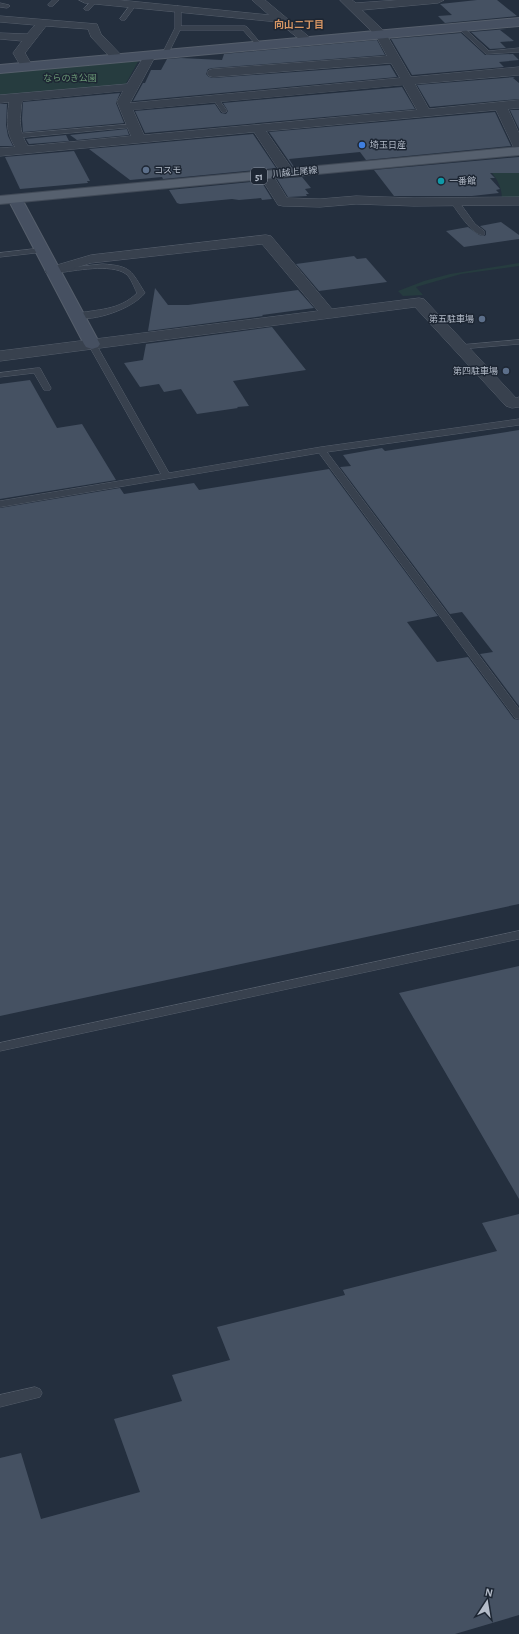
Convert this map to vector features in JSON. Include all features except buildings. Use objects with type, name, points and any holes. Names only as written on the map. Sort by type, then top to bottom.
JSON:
[{"type":"main road","name":"川越上尾線","points":[[7,200],[519,151]]},
{"type":"street","points":[[258,0],[308,41]]},
{"type":"street","points":[[350,4],[438,0]]},
{"type":"street","points":[[96,3],[178,8],[280,19]]},
{"type":"street","points":[[350,4],[381,34],[409,81],[425,113]]},
{"type":"street","points":[[0,19],[93,26],[95,35],[118,58]]},
{"type":"street","points":[[27,67],[19,53],[42,22]]},
{"type":"street","points":[[0,69],[519,22]]},
{"type":"street","points":[[0,36],[30,38]]},
{"type":"street","points":[[210,99],[213,73],[219,49]]},
{"type":"street","points":[[138,140],[123,102],[150,55]]},
{"type":"street","points":[[213,73],[395,59]]},
{"type":"street","points":[[124,107],[519,71]]},
{"type":"street","points":[[0,99],[131,87]]},
{"type":"street","points":[[16,97],[13,121],[15,136],[24,150]]},
{"type":"street","points":[[0,152],[519,104]]},
{"type":"street","points":[[500,106],[519,146]]},
{"type":"street","points":[[258,129],[288,173]]},
{"type":"street","points":[[266,175],[283,202],[291,204],[356,200],[414,202],[519,201]]},
{"type":"street","points":[[7,200],[41,250],[92,344]]},
{"type":"street","points":[[52,271],[91,259],[266,239],[329,314]]},
{"type":"street","points":[[0,356],[419,302],[512,403],[519,402]]},
{"type":"lane","points":[[51,5],[56,0]]},
{"type":"lane","points":[[123,19],[133,5]]},
{"type":"lane","points":[[164,54],[178,28],[178,8]]},
{"type":"lane","points":[[460,27],[488,53],[519,50]]},
{"type":"lane","points":[[178,28],[245,28],[259,45]]},
{"type":"lane","points":[[210,99],[224,111]]},
{"type":"lane","points":[[15,136],[133,126]]},
{"type":"lane","points":[[454,201],[472,226],[481,233]]},
{"type":"lane","points":[[0,255],[41,250]]},
{"type":"lane","points":[[52,271],[94,266],[123,269],[129,273],[141,293],[130,304],[118,308],[77,316]]},
{"type":"lane","points":[[461,347],[519,342]]},
{"type":"lane","points":[[92,344],[167,477]]},
{"type":"lane","points":[[0,375],[37,370],[47,388]]},
{"type":"lane","points":[[0,504],[321,450],[519,422]]},
{"type":"lane","points":[[321,450],[519,716]]},
{"type":"lane","points":[[0,1047],[519,935]]},
{"type":"lane","points":[[0,1401],[35,1393]]},
{"type":"green space","name":"ならのき公園","points":[[139,60],[125,85],[0,95],[0,72]]},
{"type":"green space","points":[[485,164],[512,173],[519,173],[519,199],[502,199],[499,184]]},
{"type":"green space","points":[[519,263],[519,266],[461,274],[416,287],[423,295],[403,296],[398,291],[424,281],[450,274]]},
{"type":"place","name":"埼玉日産","points":[[362,145]]},
{"type":"place","name":"コスモ","points":[[146,170]]},
{"type":"place","name":"一番館","points":[[441,181]]},
{"type":"place","name":"第五駐車場","points":[[482,319]]},
{"type":"place","name":"第四駐車場","points":[[506,371]]},
{"type":"district","name":"向山二丁目","points":[[299,24]]}]
